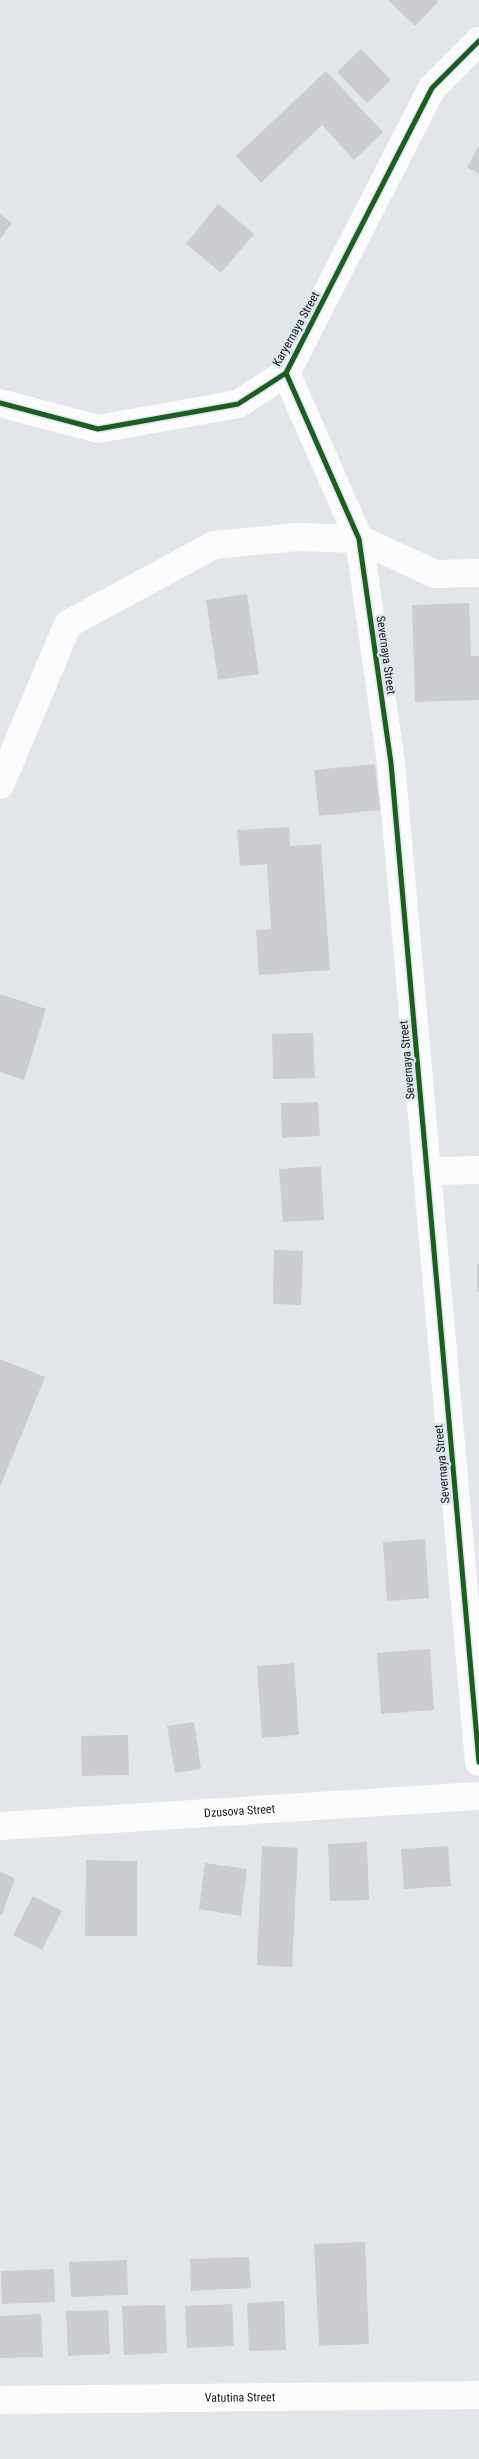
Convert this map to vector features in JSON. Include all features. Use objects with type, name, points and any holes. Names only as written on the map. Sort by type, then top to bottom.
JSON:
[{"type":"street","name":"Karyernaya Street","points":[[0,403],[98,429],[238,404],[286,372],[432,88],[479,41]]},
{"type":"street","name":"Severnaya Street","points":[[286,372],[359,539],[391,763],[479,1762]]},
{"type":"street","points":[[0,786],[68,624],[214,545],[298,537],[359,539],[435,574],[479,573]]},
{"type":"street","points":[[426,1171],[479,1170]]},
{"type":"street","name":"Dzusova Street","points":[[0,1826],[479,1796]]},
{"type":"street","name":"Vatutina Street","points":[[0,2400],[479,2395]]},
{"type":"building","points":[[388,0],[436,0],[438,2],[415,26]]},
{"type":"building","points":[[361,49],[391,80],[367,103],[337,72]]},
{"type":"building","points":[[326,71],[383,132],[354,160],[322,125],[261,183],[236,156]]},
{"type":"building","points":[[479,145],[479,174],[467,167]]},
{"type":"building","points":[[218,204],[254,234],[221,273],[186,244]]},
{"type":"building","points":[[0,214],[12,223],[0,239]]},
{"type":"building","points":[[247,594],[259,674],[218,680],[206,600]]},
{"type":"building","points":[[469,603],[471,656],[479,656],[479,700],[415,702],[412,605]]},
{"type":"building","points":[[375,764],[380,810],[319,816],[314,770]]},
{"type":"building","points":[[289,827],[290,846],[321,844],[330,970],[259,975],[256,930],[271,929],[267,864],[240,866],[237,830]]},
{"type":"building","points":[[0,994],[46,1009],[24,1080],[0,1072]]},
{"type":"building","points":[[313,1033],[315,1078],[273,1079],[272,1034]]},
{"type":"building","points":[[318,1102],[320,1136],[282,1138],[281,1103]]},
{"type":"building","points":[[321,1166],[324,1220],[283,1222],[279,1169]]},
{"type":"building","points":[[274,1250],[303,1251],[301,1305],[273,1304]]},
{"type":"building","points":[[477,1264],[479,1264],[479,1292],[477,1292]]},
{"type":"building","points":[[0,1359],[45,1377],[0,1487]]},
{"type":"building","points":[[425,1539],[429,1598],[387,1601],[383,1542]]},
{"type":"building","points":[[430,1649],[434,1710],[381,1714],[377,1653]]},
{"type":"building","points":[[294,1663],[299,1735],[262,1738],[257,1666]]},
{"type":"building","points":[[194,1722],[201,1769],[175,1773],[167,1726]]},
{"type":"building","points":[[128,1735],[129,1775],[82,1776],[81,1736]]},
{"type":"building","points":[[367,1842],[369,1900],[330,1901],[328,1844]]},
{"type":"building","points":[[262,1846],[298,1848],[292,1967],[257,1965]]},
{"type":"building","points":[[448,1846],[451,1886],[404,1889],[401,1849]]},
{"type":"building","points":[[86,1860],[137,1861],[137,1936],[85,1936]]},
{"type":"building","points":[[205,1863],[247,1869],[241,1916],[199,1909]]},
{"type":"building","points":[[0,1872],[15,1878],[2,1915],[0,1915]]},
{"type":"building","points":[[33,1896],[62,1911],[42,1950],[13,1935]]},
{"type":"building","points":[[365,2242],[369,2344],[319,2346],[314,2244]]},
{"type":"building","points":[[249,2257],[251,2288],[191,2291],[190,2259]]},
{"type":"building","points":[[127,2260],[128,2295],[71,2297],[69,2262]]},
{"type":"building","points":[[54,2269],[55,2302],[2,2304],[1,2271]]},
{"type":"building","points":[[284,2301],[286,2350],[249,2351],[247,2303]]},
{"type":"building","points":[[232,2304],[234,2346],[187,2348],[185,2306]]},
{"type":"building","points":[[165,2305],[167,2353],[124,2355],[122,2306]]},
{"type":"building","points":[[108,2310],[110,2354],[68,2356],[66,2311]]},
{"type":"building","points":[[41,2314],[43,2357],[0,2358],[0,2316]]},
{"type":"cycle path","points":[[0,403],[98,429],[238,404],[286,373],[432,88],[479,41]]},
{"type":"cycle path","points":[[286,373],[359,539],[391,763],[479,1762]]}]
